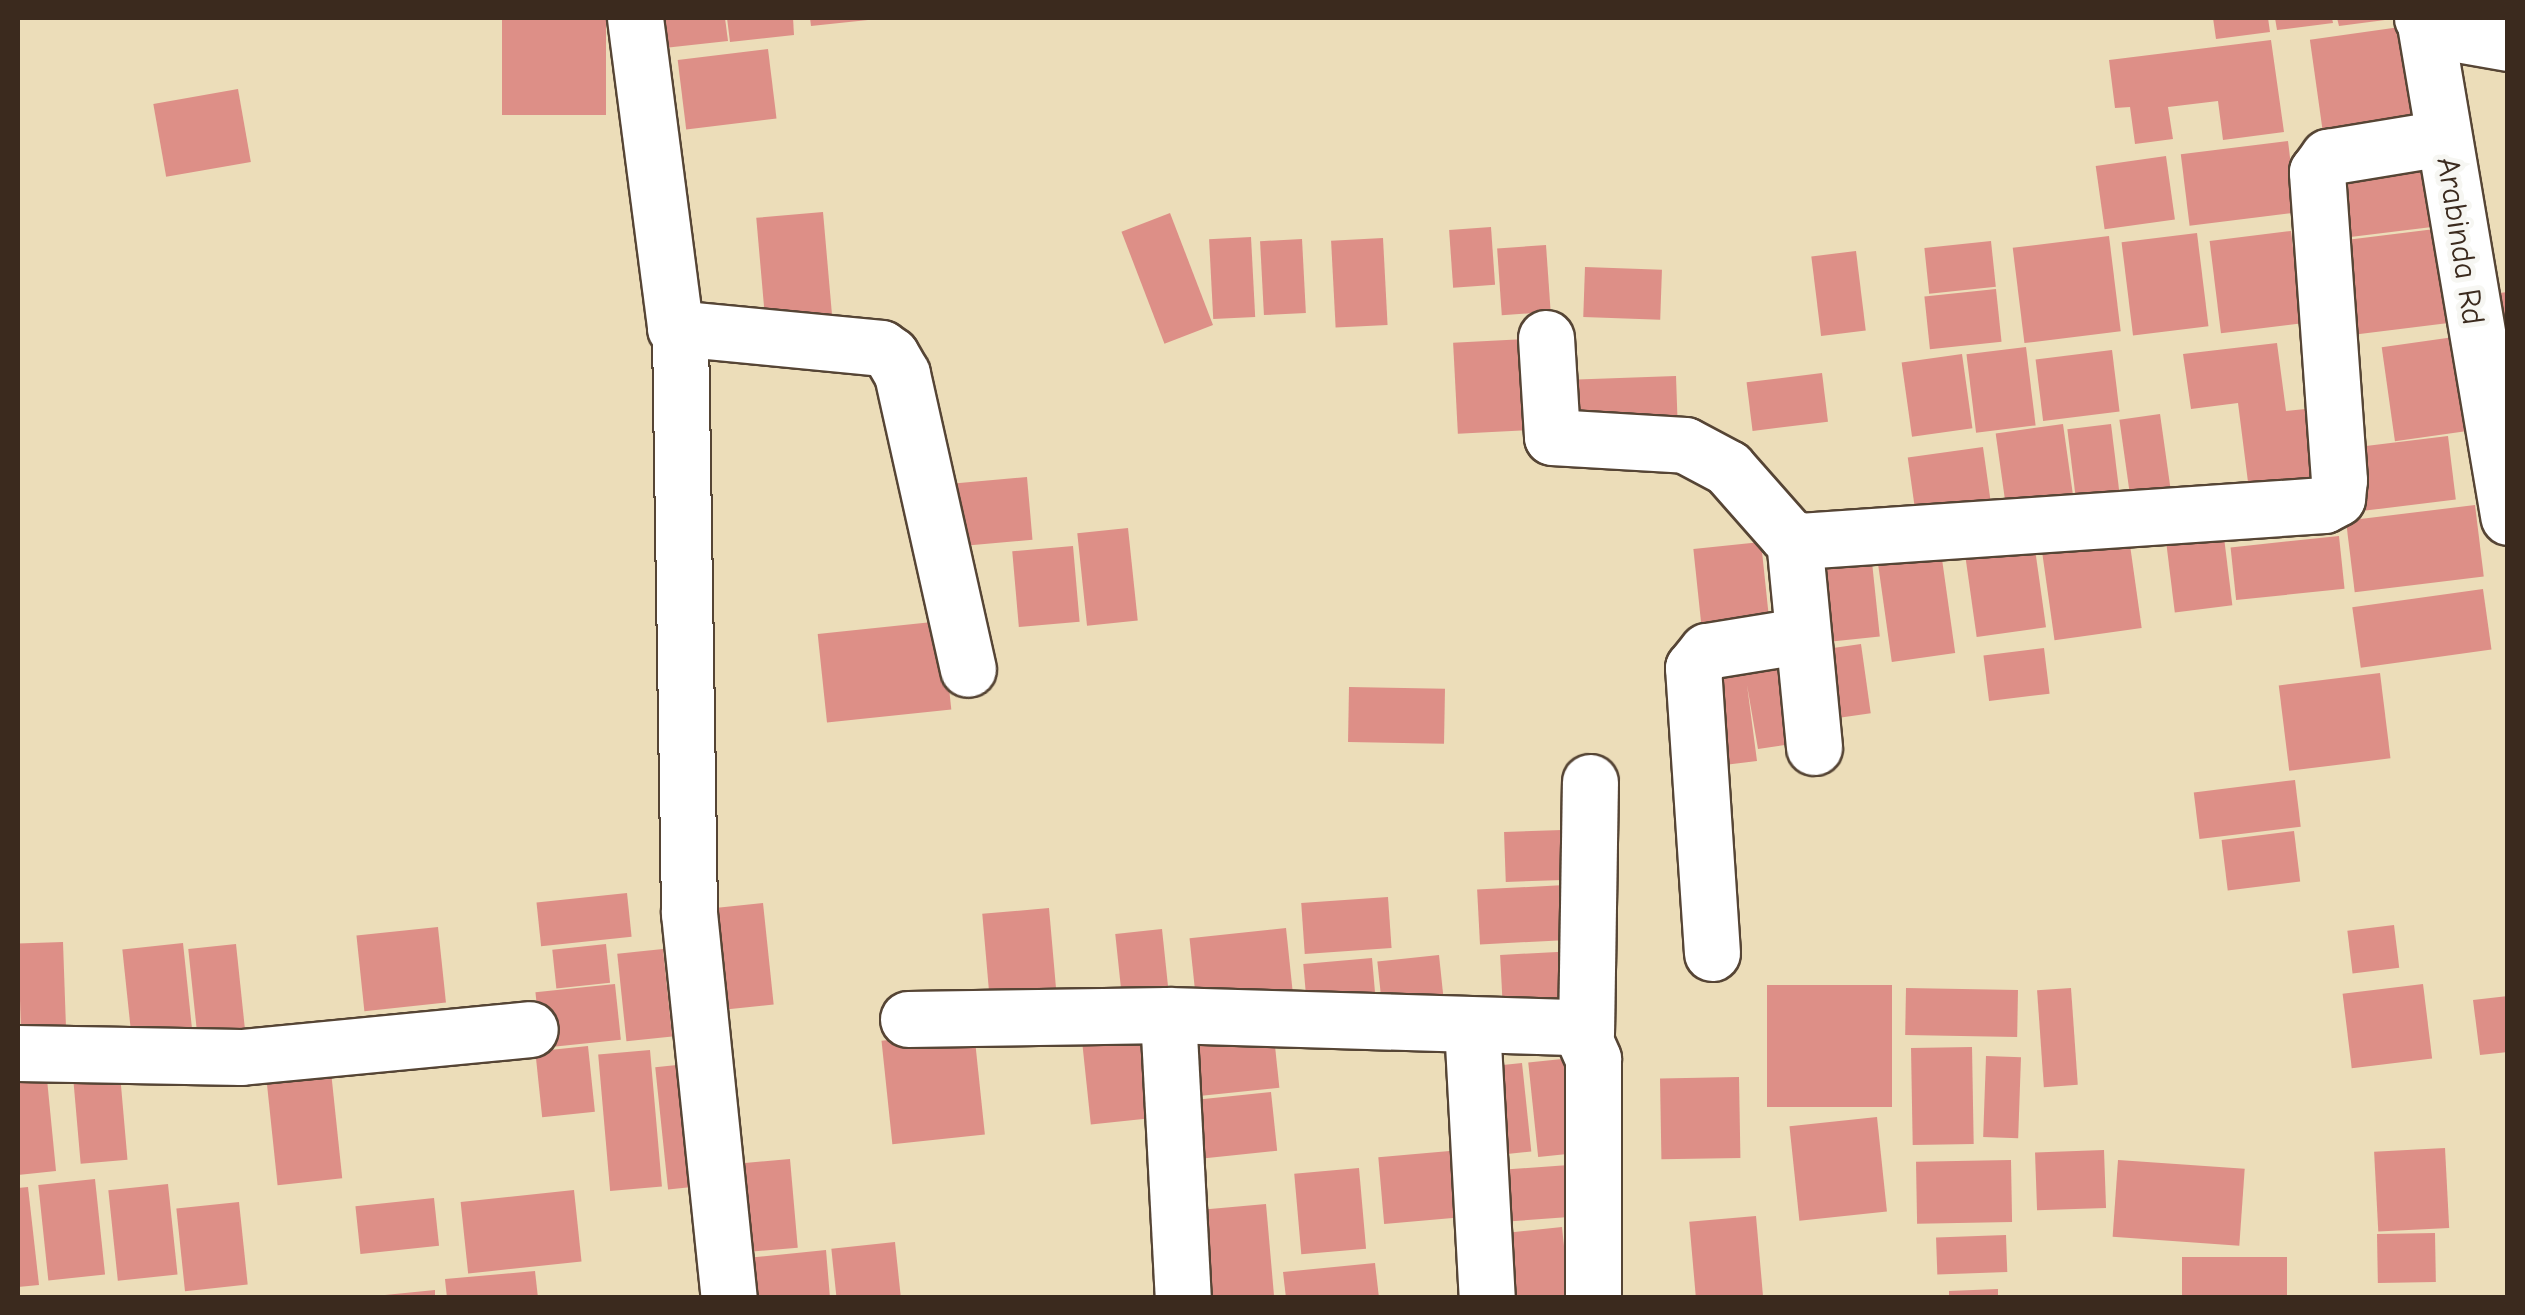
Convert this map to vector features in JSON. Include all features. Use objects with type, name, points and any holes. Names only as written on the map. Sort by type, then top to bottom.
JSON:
[{"type":"street","points":[[635,18],[670,317],[680,333],[688,914],[729,1298]]},
{"type":"street","points":[[2424,21],[2508,43]]},
{"type":"street","name":"Arabinda Rd","points":[[2424,21],[2508,516]]},
{"type":"street","points":[[1794,539],[2332,503],[2340,480],[2317,172],[2328,157],[2443,138]]},
{"type":"street","points":[[680,333],[880,348],[891,355],[902,374],[968,669]]},
{"type":"street","points":[[1546,338],[1552,437],[1686,445],[1728,468],[1794,539],[1799,636],[1814,747]]},
{"type":"street","points":[[1712,953],[1693,668],[1706,651],[1799,636]]},
{"type":"street","points":[[1590,782],[1586,1034],[1592,1059],[1593,1298]]},
{"type":"street","points":[[908,1019],[1168,1016],[1579,1027],[1586,1034]]},
{"type":"street","points":[[1168,1016],[1182,1298]]},
{"type":"street","points":[[1472,1025],[1486,1298]]},
{"type":"street","points":[[18,1053],[241,1057],[530,1029]]},
{"type":"building","points":[[502,18],[606,18],[606,115],[502,115]]},
{"type":"building","points":[[651,18],[725,18],[728,41],[655,49]]},
{"type":"building","points":[[727,18],[793,18],[794,35],[730,42]]},
{"type":"building","points":[[810,18],[868,18],[868,20],[811,26]]},
{"type":"building","points":[[2213,18],[2268,18],[2270,32],[2216,39]]},
{"type":"building","points":[[2275,18],[2332,18],[2333,23],[2277,30]]},
{"type":"building","points":[[2337,18],[2385,18],[2385,20],[2339,26]]},
{"type":"building","points":[[2400,27],[2414,129],[2324,142],[2310,40]]},
{"type":"building","points":[[2271,40],[2284,132],[2223,140],[2218,101],[2168,107],[2173,139],[2135,144],[2130,107],[2115,108],[2109,60]]},
{"type":"building","points":[[768,49],[777,118],[686,130],[678,60]]},
{"type":"building","points":[[238,89],[251,162],[166,177],[153,104]]},
{"type":"building","points":[[2288,141],[2297,212],[2190,226],[2181,154]]},
{"type":"building","points":[[2435,151],[2444,225],[2330,239],[2321,165]]},
{"type":"building","points":[[2166,156],[2175,219],[2105,229],[2096,166]]},
{"type":"building","points":[[823,212],[832,320],[766,325],[756,218]]},
{"type":"building","points":[[1170,213],[1213,325],[1164,344],[1121,232]]},
{"type":"building","points":[[1491,227],[1495,285],[1453,288],[1449,230]]},
{"type":"building","points":[[2443,228],[2455,322],[2337,337],[2326,242]]},
{"type":"building","points":[[2291,231],[2302,323],[2221,333],[2210,241]]},
{"type":"building","points":[[2197,233],[2208,326],[2133,336],[2122,242]]},
{"type":"building","points":[[2109,236],[2121,331],[2024,343],[2013,248]]},
{"type":"building","points":[[1251,237],[1255,317],[1213,319],[1209,239]]},
{"type":"building","points":[[1383,238],[1388,325],[1336,328],[1331,241]]},
{"type":"building","points":[[1302,239],[1306,313],[1264,315],[1260,241]]},
{"type":"building","points":[[1991,241],[1996,287],[1929,294],[1924,248]]},
{"type":"building","points":[[1546,245],[1551,312],[1502,315],[1497,248]]},
{"type":"building","points":[[1856,251],[1866,330],[1821,336],[1811,256]]},
{"type":"building","points":[[1585,267],[1662,270],[1660,320],[1583,317]]},
{"type":"building","points":[[1996,289],[2002,342],[1930,349],[1924,297]]},
{"type":"building","points":[[2508,292],[2508,340],[2505,340],[2499,293]]},
{"type":"building","points":[[2454,337],[2467,431],[2395,441],[2382,347]]},
{"type":"building","points":[[1527,339],[1532,430],[1458,434],[1453,343]]},
{"type":"building","points":[[2277,343],[2286,411],[2315,408],[2325,488],[2250,498],[2238,403],[2191,409],[2183,354]]},
{"type":"building","points":[[2026,347],[2036,425],[1976,433],[1966,354]]},
{"type":"building","points":[[2112,350],[2120,412],[2043,421],[2036,359]]},
{"type":"building","points":[[1962,354],[1972,428],[1912,437],[1902,362]]},
{"type":"building","points":[[1822,373],[1828,422],[1753,431],[1747,382]]},
{"type":"building","points":[[1676,376],[1678,426],[1558,430],[1556,380]]},
{"type":"building","points":[[2160,414],[2173,503],[2132,509],[2119,420]]},
{"type":"building","points":[[2063,424],[2076,514],[2008,524],[1996,433]]},
{"type":"building","points":[[2111,424],[2121,504],[2077,510],[2067,429]]},
{"type":"building","points":[[2448,436],[2456,500],[2363,511],[2356,447]]},
{"type":"building","points":[[1983,447],[1993,515],[1917,526],[1908,458]]},
{"type":"building","points":[[1027,477],[1032,540],[954,547],[948,484]]},
{"type":"building","points":[[2475,505],[2484,576],[2355,592],[2346,521]]},
{"type":"building","points":[[2222,521],[2232,605],[2175,612],[2164,528]]},
{"type":"building","points":[[1128,528],[1138,620],[1087,626],[1077,533]]},
{"type":"building","points":[[2339,536],[2345,589],[2236,600],[2231,547]]},
{"type":"building","points":[[2129,538],[2142,628],[2055,640],[2042,550]]},
{"type":"building","points":[[1761,542],[1771,633],[1703,640],[1693,549]]},
{"type":"building","points":[[1870,543],[1880,636],[1810,644],[1800,550]]},
{"type":"building","points":[[1073,546],[1080,622],[1019,627],[1012,551]]},
{"type":"building","points":[[2035,549],[2046,627],[1977,637],[1966,559]]},
{"type":"building","points":[[1941,552],[1955,653],[1892,662],[1878,561]]},
{"type":"building","points":[[2483,589],[2491,649],[2361,668],[2352,607]]},
{"type":"building","points":[[942,621],[951,710],[827,723],[818,634]]},
{"type":"building","points":[[1861,644],[1871,713],[1818,721],[1809,651]]},
{"type":"building","points":[[2044,648],[2050,694],[1989,701],[1983,655]]},
{"type":"building","points":[[1798,649],[1811,741],[1758,749],[1747,685],[1757,761],[1708,767],[1696,662]]},
{"type":"building","points":[[2380,673],[2390,758],[2289,771],[2279,685]]},
{"type":"building","points":[[1349,687],[1445,689],[1444,744],[1348,742]]},
{"type":"building","points":[[2295,780],[2301,827],[2199,839],[2194,792]]},
{"type":"building","points":[[1562,830],[1564,880],[1506,882],[1504,832]]},
{"type":"building","points":[[2294,831],[2300,882],[2228,891],[2222,840]]},
{"type":"building","points":[[1565,885],[1568,940],[1480,945],[1477,890]]},
{"type":"building","points":[[627,893],[632,937],[541,946],[536,903]]},
{"type":"building","points":[[1388,897],[1392,948],[1305,954],[1301,903]]},
{"type":"building","points":[[763,903],[774,1004],[709,1011],[698,910]]},
{"type":"building","points":[[1049,908],[1057,1005],[991,1010],[982,914]]},
{"type":"building","points":[[2394,925],[2399,968],[2353,973],[2347,931]]},
{"type":"building","points":[[438,927],[446,1003],[364,1011],[356,936]]},
{"type":"building","points":[[1286,928],[1294,1007],[1198,1017],[1190,938]]},
{"type":"building","points":[[1162,929],[1170,1007],[1123,1011],[1115,934]]},
{"type":"building","points":[[63,942],[66,1039],[21,1041],[18,944]]},
{"type":"building","points":[[183,943],[193,1041],[133,1048],[122,949]]},
{"type":"building","points":[[236,944],[246,1042],[199,1047],[188,949]]},
{"type":"building","points":[[606,944],[610,983],[556,988],[552,950]]},
{"type":"building","points":[[663,949],[672,1037],[626,1041],[617,954]]},
{"type":"building","points":[[1576,951],[1579,1017],[1504,1021],[1500,955]]},
{"type":"building","points":[[1439,955],[1443,996],[1382,1002],[1377,961]]},
{"type":"building","points":[[1372,958],[1377,1010],[1308,1016],[1303,964]]},
{"type":"building","points":[[615,984],[621,1040],[541,1048],[535,992]]},
{"type":"building","points":[[2423,984],[2432,1058],[2352,1068],[2343,994]]},
{"type":"building","points":[[1767,985],[1892,985],[1892,1107],[1767,1107]]},
{"type":"building","points":[[1906,988],[2018,990],[2017,1037],[1905,1035]]},
{"type":"building","points":[[2071,988],[2078,1085],[2044,1087],[2037,990]]},
{"type":"building","points":[[2508,996],[2508,1052],[2480,1055],[2473,1000]]},
{"type":"building","points":[[1273,1027],[1279,1088],[1180,1098],[1174,1037]]},
{"type":"building","points":[[974,1031],[985,1134],[892,1144],[882,1041]]},
{"type":"building","points":[[1149,1037],[1157,1118],[1091,1125],[1082,1044]]},
{"type":"building","points":[[588,1046],[595,1112],[542,1117],[535,1052]]},
{"type":"building","points":[[1972,1047],[1974,1144],[1913,1145],[1911,1048]]},
{"type":"building","points":[[650,1050],[662,1186],[610,1191],[598,1055]]},
{"type":"building","points":[[1986,1056],[2021,1057],[2018,1138],[1983,1137]]},
{"type":"building","points":[[1572,1058],[1582,1152],[1538,1157],[1528,1063]]},
{"type":"building","points":[[330,1062],[342,1178],[278,1185],[265,1069]]},
{"type":"building","points":[[696,1063],[709,1185],[668,1190],[655,1067]]},
{"type":"building","points":[[1522,1063],[1531,1152],[1486,1156],[1476,1068]]},
{"type":"building","points":[[46,1069],[56,1171],[18,1175],[18,1072]]},
{"type":"building","points":[[120,1074],[127,1160],[81,1164],[73,1078]]},
{"type":"building","points":[[1739,1077],[1740,1158],[1661,1159],[1660,1078]]},
{"type":"building","points":[[1271,1092],[1277,1151],[1191,1160],[1184,1101]]},
{"type":"building","points":[[1877,1117],[1887,1211],[1799,1221],[1789,1126]]},
{"type":"building","points":[[2445,1148],[2449,1228],[2378,1232],[2374,1152]]},
{"type":"building","points":[[1461,1150],[1467,1217],[1384,1224],[1378,1157]]},
{"type":"building","points":[[2104,1150],[2106,1208],[2037,1210],[2035,1152]]},
{"type":"building","points":[[790,1159],[798,1248],[733,1253],[725,1165]]},
{"type":"building","points":[[2011,1160],[2012,1222],[1917,1224],[1916,1162]]},
{"type":"building","points":[[2118,1160],[2245,1169],[2239,1246],[2113,1237]]},
{"type":"building","points":[[1569,1165],[1573,1217],[1485,1223],[1481,1171]]},
{"type":"building","points":[[1359,1168],[1366,1249],[1301,1254],[1294,1174]]},
{"type":"building","points":[[95,1179],[105,1274],[48,1280],[38,1185]]},
{"type":"building","points":[[168,1184],[178,1275],[118,1281],[108,1190]]},
{"type":"building","points":[[28,1187],[39,1285],[18,1287],[18,1188]]},
{"type":"building","points":[[574,1190],[582,1262],[468,1274],[461,1202]]},
{"type":"building","points":[[434,1198],[439,1246],[360,1254],[355,1206]]},
{"type":"building","points":[[239,1202],[248,1285],[185,1291],[176,1209]]},
{"type":"building","points":[[1266,1204],[1274,1298],[1195,1298],[1187,1211]]},
{"type":"building","points":[[1756,1216],[1763,1298],[1696,1298],[1689,1222]]},
{"type":"building","points":[[1562,1227],[1569,1298],[1503,1298],[1496,1234]]},
{"type":"building","points":[[2435,1233],[2436,1282],[2378,1283],[2377,1234]]},
{"type":"building","points":[[2006,1235],[2007,1272],[1937,1274],[1936,1237]]},
{"type":"building","points":[[895,1242],[901,1298],[837,1298],[831,1249]]},
{"type":"building","points":[[826,1250],[830,1298],[740,1298],[736,1259]]},
{"type":"building","points":[[2182,1257],[2287,1257],[2287,1298],[2182,1298]]},
{"type":"building","points":[[1375,1263],[1379,1298],[1286,1298],[1283,1272]]},
{"type":"building","points":[[535,1271],[538,1298],[447,1298],[445,1279]]},
{"type":"building","points":[[1998,1289],[1998,1298],[1949,1298],[1949,1291]]},
{"type":"building","points":[[435,1290],[435,1298],[385,1298],[385,1295]]}]
